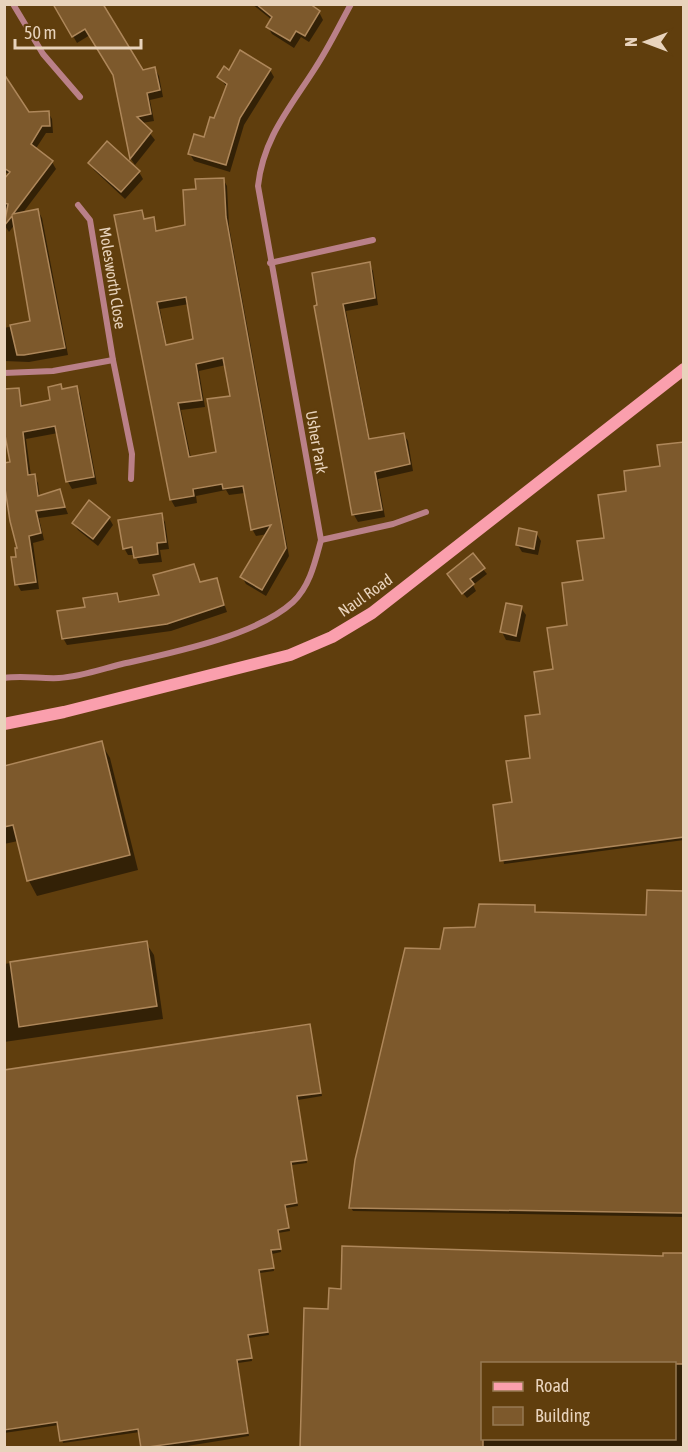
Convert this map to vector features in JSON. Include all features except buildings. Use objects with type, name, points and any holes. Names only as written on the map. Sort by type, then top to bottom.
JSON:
[{"type":"main road","name":"Naul Road","points":[[4,724],[64,712],[279,658],[332,638],[372,613],[684,369]]},
{"type":"street","points":[[13,4],[43,54],[80,98]]},
{"type":"street","name":"Usher Park","points":[[4,678],[60,678],[184,649],[262,621],[294,601],[304,588],[321,540],[258,186],[260,168],[268,142],[283,114],[314,70],[351,4]]},
{"type":"street","name":"Molesworth Close","points":[[78,205],[90,220],[113,360],[132,454],[131,480]]},
{"type":"street","points":[[270,263],[373,240]]},
{"type":"street","points":[[4,373],[53,371],[113,360]]},
{"type":"street","points":[[321,540],[393,524],[426,512]]}]
